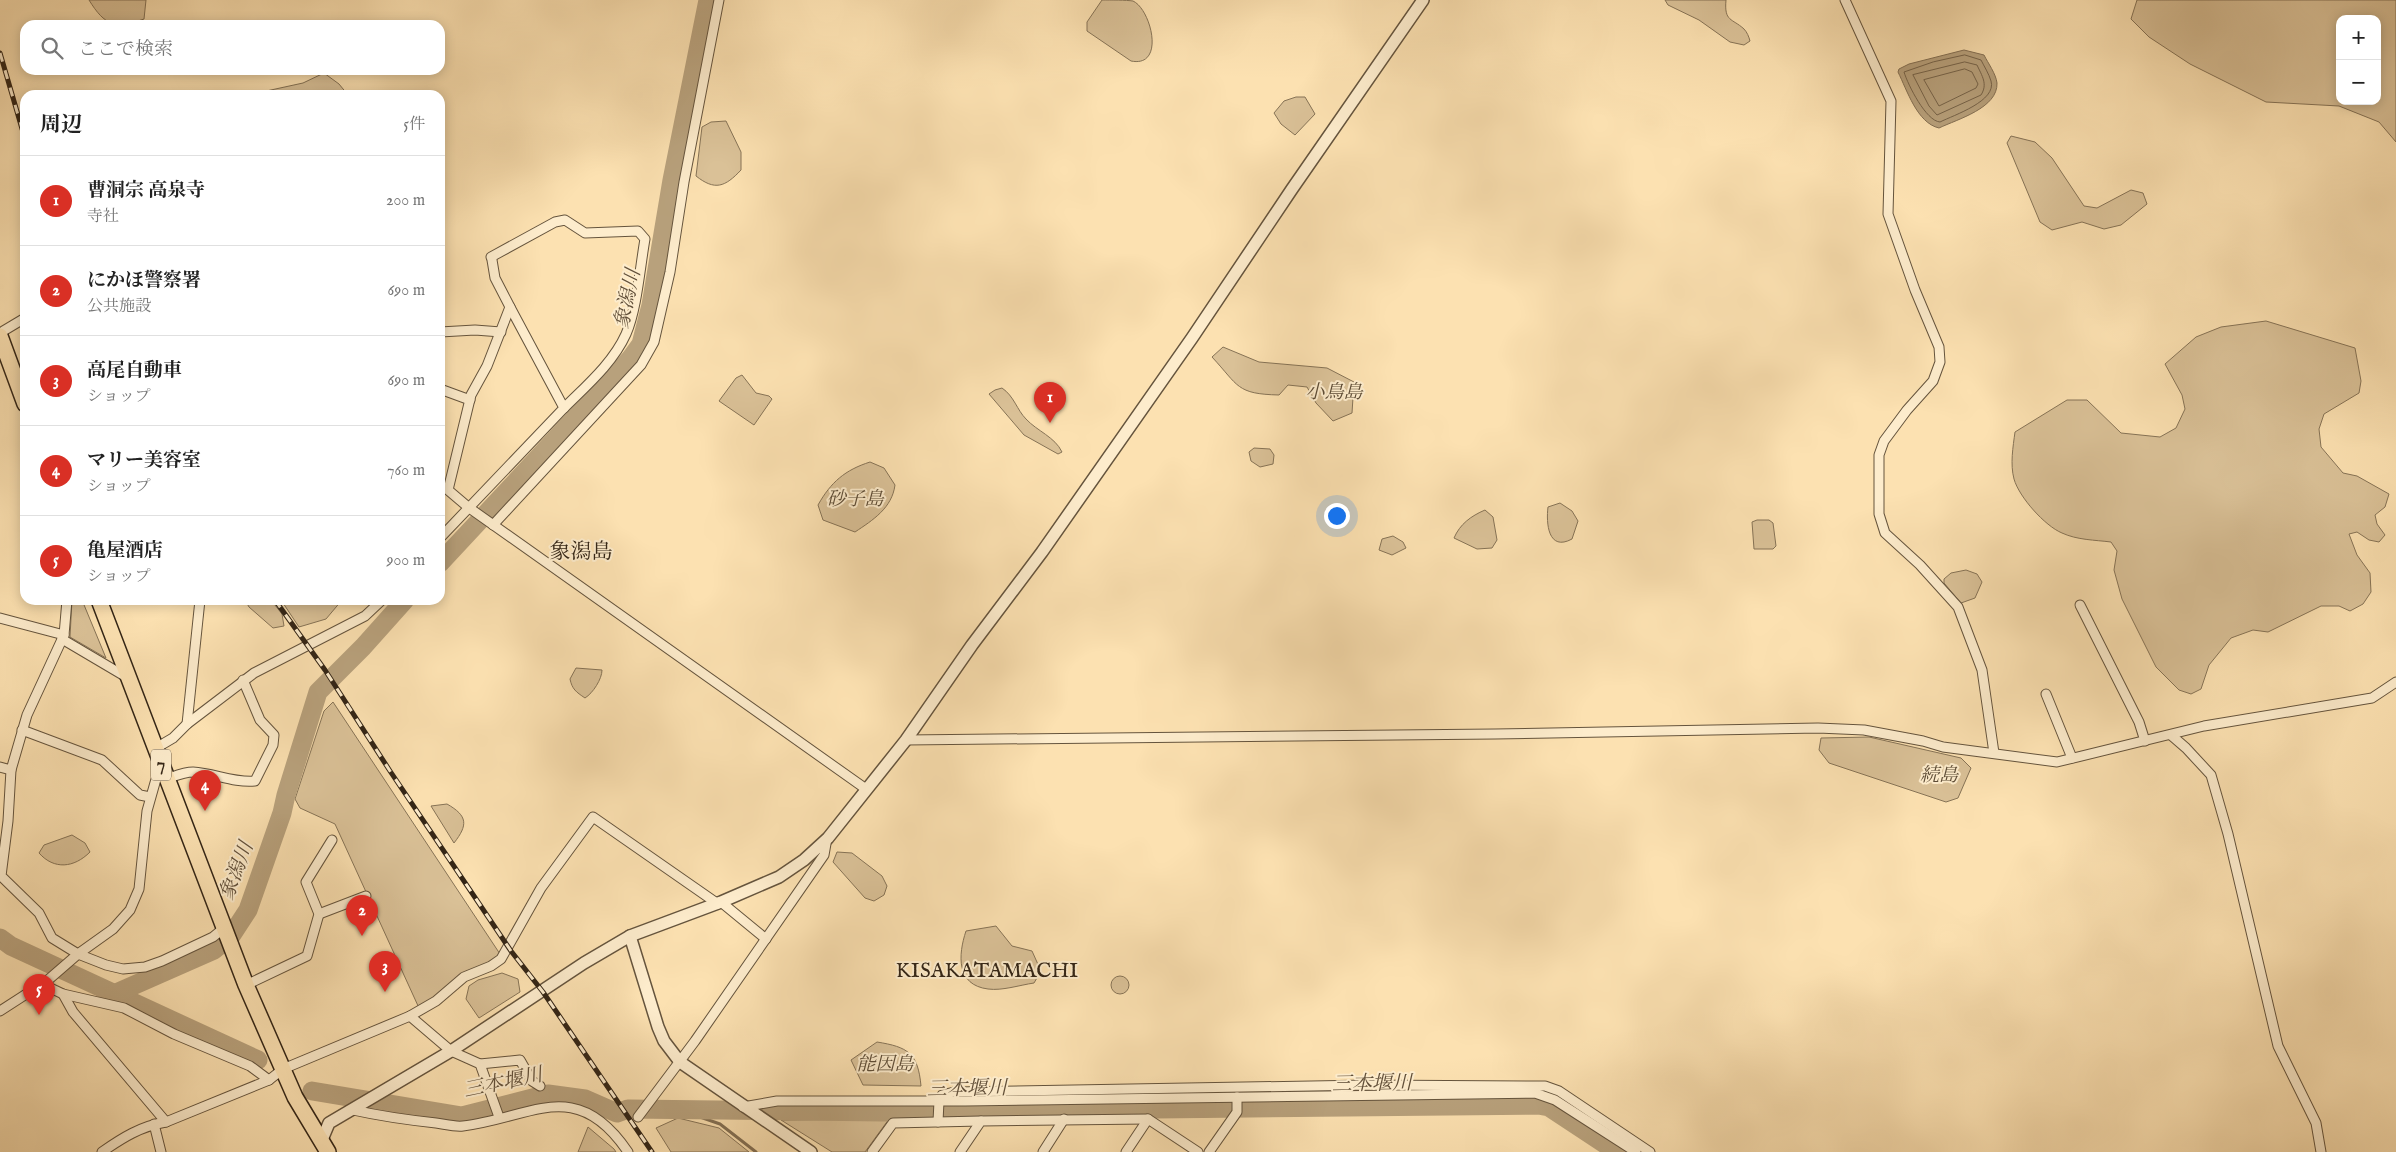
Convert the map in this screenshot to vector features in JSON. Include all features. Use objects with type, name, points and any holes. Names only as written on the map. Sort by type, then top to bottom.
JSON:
[{"type":"highway","points":[[0,334],[20,390]]},
{"type":"highway","name":"7","points":[[101,605],[131,680],[163,772],[246,984],[295,1097],[323,1149]]},
{"type":"street","points":[[493,525],[641,365],[654,342],[670,272],[684,182],[719,0]]},
{"type":"street","points":[[323,1149],[329,1123],[374,1099],[451,1051],[584,963],[630,936],[719,903],[779,877],[804,860],[828,838],[906,740],[1192,338],[1297,181],[1423,0]]},
{"type":"street","points":[[1845,0],[1891,101],[1888,214],[1915,290],[1939,347],[1940,362],[1933,381],[1907,410],[1884,441],[1879,455],[1879,514],[1885,532],[1920,565],[1958,607],[1982,670],[1994,753]]},
{"type":"street","points":[[445,532],[598,374],[618,349],[626,333],[645,239],[638,231],[585,233],[565,220],[555,222],[491,258],[496,278],[510,307],[564,408]]},
{"type":"street","points":[[445,485],[470,400],[501,332],[510,307]]},
{"type":"street","points":[[0,334],[20,321]]},
{"type":"street","points":[[445,332],[475,330],[501,332]]},
{"type":"street","points":[[445,391],[470,400]]},
{"type":"street","points":[[445,489],[493,525],[866,789]]},
{"type":"street","points":[[66,605],[63,637],[22,730],[11,770],[8,821],[0,877],[39,914],[52,938],[78,954],[106,965],[123,969],[145,967],[162,961],[213,937],[225,929]]},
{"type":"street","points":[[186,724],[199,605]]},
{"type":"street","points":[[156,748],[173,738],[186,724],[243,680],[286,655],[365,616],[377,605]]},
{"type":"street","points":[[2080,605],[2139,722],[2145,741]]},
{"type":"street","points":[[0,618],[63,637],[131,680]]},
{"type":"street","points":[[0,1011],[45,982],[78,954],[113,929],[130,910],[139,888],[150,797],[163,772],[196,772],[229,780],[255,781],[273,745],[274,735],[260,720],[243,680]]},
{"type":"street","points":[[906,740],[1495,734],[1818,728],[1864,730],[1923,740],[1943,747],[2056,762],[2204,726],[2372,698],[2396,682]]},
{"type":"street","points":[[2046,694],[2072,758]]},
{"type":"street","points":[[22,730],[102,760],[140,795],[150,797]]},
{"type":"street","points":[[2171,735],[2193,755],[2211,776],[2228,834],[2278,1046],[2316,1124],[2321,1152]]},
{"type":"street","points":[[0,767],[11,770]]},
{"type":"street","points":[[102,1152],[128,1135],[154,1124],[166,1122],[269,1080],[283,1069],[410,1016],[436,1001],[464,977],[482,971],[500,958],[541,888],[593,817],[719,903],[766,940]]},
{"type":"street","points":[[638,1117],[652,1102],[824,855],[828,838]]},
{"type":"street","points":[[246,984],[307,956],[319,914],[306,882],[332,840]]},
{"type":"street","points":[[319,914],[366,896]]},
{"type":"street","points":[[630,936],[661,1034],[680,1062],[811,1152]]},
{"type":"street","points":[[45,982],[63,994],[124,1008],[174,1034],[250,1066],[269,1080]]},
{"type":"street","points":[[63,994],[73,1012],[166,1122]]},
{"type":"street","points":[[410,1016],[451,1051],[480,1064],[520,1060],[532,1081],[540,1086]]},
{"type":"street","points":[[480,1064],[499,1117]]},
{"type":"street","points":[[938,1121],[938,1102],[942,1095],[954,1092],[1366,1084],[1545,1086],[1559,1091],[1650,1152]]},
{"type":"street","points":[[743,1107],[777,1101],[938,1102],[1535,1093],[1555,1100],[1636,1152]]},
{"type":"street","points":[[1209,1152],[1238,1112],[1237,1097]]},
{"type":"street","points":[[353,1110],[394,1118],[461,1126],[540,1107],[570,1107],[587,1114],[603,1125],[620,1140],[628,1152]]},
{"type":"street","points":[[872,1152],[893,1123],[1064,1119],[1148,1119],[1198,1152]]},
{"type":"street","points":[[1043,1152],[1064,1119]]},
{"type":"street","points":[[1126,1152],[1148,1119]]},
{"type":"street","points":[[960,1152],[980,1120]]},
{"type":"street","points":[[154,1124],[161,1152]]},
{"type":"green space","points":[[89,0],[146,0],[144,19],[141,20],[106,20]]},
{"type":"green space","points":[[1102,0],[1133,1],[1140,6],[1150,25],[1152,47],[1149,56],[1142,61],[1131,61],[1087,31],[1087,22]]},
{"type":"green space","points":[[1665,0],[1726,0],[1728,16],[1744,29],[1750,41],[1744,45],[1730,42],[1699,20],[1668,5]]},
{"type":"green space","points":[[2137,0],[2396,0],[2396,142],[2379,122],[2339,106],[2266,102],[2190,64],[2149,37],[2131,19]]},
{"type":"green space","points":[[320,75],[327,75],[344,90],[271,90],[303,83]]},
{"type":"green space","points":[[1296,97],[1305,97],[1315,114],[1295,135],[1281,124],[1274,113],[1284,101]]},
{"type":"green space","points":[[726,121],[741,152],[741,170],[725,183],[720,185],[709,184],[696,176],[702,127],[711,122]]},
{"type":"green space","points":[[2011,136],[2035,142],[2052,158],[2084,206],[2097,208],[2131,190],[2143,193],[2147,204],[2121,225],[2104,229],[2082,222],[2052,230],[2040,222],[2007,143]]},
{"type":"green space","points":[[2266,321],[2355,348],[2361,381],[2359,393],[2324,414],[2319,429],[2321,447],[2343,473],[2357,476],[2389,494],[2385,507],[2375,515],[2377,524],[2385,535],[2379,542],[2369,540],[2357,532],[2349,534],[2357,555],[2370,573],[2371,592],[2363,604],[2350,611],[2339,606],[2321,606],[2268,632],[2253,630],[2231,638],[2209,665],[2201,689],[2191,694],[2179,690],[2156,667],[2122,599],[2114,570],[2117,551],[2111,542],[2074,537],[2062,533],[2041,518],[2021,494],[2014,479],[2012,467],[2015,432],[2067,400],[2087,400],[2121,433],[2160,437],[2176,428],[2185,409],[2182,395],[2165,364],[2196,337],[2221,327]]},
{"type":"green space","name":"小鳥島","points":[[1223,347],[1259,362],[1327,368],[1354,382],[1352,413],[1333,421],[1316,403],[1307,387],[1288,385],[1279,395],[1254,393],[1246,390],[1234,382],[1212,357]]},
{"type":"green space","points":[[742,375],[756,393],[769,396],[772,399],[754,425],[719,401],[736,378]]},
{"type":"green space","points":[[1002,388],[1010,395],[1026,419],[1055,442],[1062,452],[1058,454],[1024,435],[989,394]]},
{"type":"green space","points":[[1254,448],[1270,449],[1274,455],[1273,464],[1260,467],[1251,461],[1249,452]]},
{"type":"green space","name":"砂子島","points":[[870,462],[884,468],[895,485],[886,507],[875,518],[855,532],[823,520],[818,505],[828,490],[846,473]]},
{"type":"green space","points":[[1560,503],[1572,511],[1578,521],[1572,539],[1564,542],[1558,542],[1553,539],[1548,528],[1548,507]]},
{"type":"green space","points":[[1485,510],[1493,517],[1497,540],[1492,548],[1477,549],[1454,538],[1466,521]]},
{"type":"green space","points":[[1769,520],[1773,523],[1776,546],[1773,549],[1754,549],[1752,522]]},
{"type":"green space","points":[[1393,536],[1403,542],[1406,548],[1392,555],[1379,550],[1382,539]]},
{"type":"green space","points":[[1966,570],[1977,574],[1982,582],[1975,598],[1961,603],[1944,583],[1944,579],[1951,573]]},
{"type":"green space","points":[[72,605],[84,605],[106,658],[70,637]]},
{"type":"green space","points":[[248,605],[275,605],[282,614],[284,626],[273,628]]},
{"type":"green space","points":[[284,605],[338,605],[326,619],[299,627]]},
{"type":"green space","points":[[576,668],[602,670],[596,686],[585,698],[575,690],[570,679]]},
{"type":"green space","points":[[333,702],[500,954],[488,965],[419,1008],[335,824],[300,808],[295,799],[324,711]]},
{"type":"green space","name":"続島","points":[[1869,737],[1961,758],[1971,768],[1958,798],[1946,802],[1829,763],[1819,750],[1821,738]]},
{"type":"green space","points":[[447,804],[459,813],[464,821],[462,831],[454,843],[431,806]]},
{"type":"green space","points":[[72,835],[85,843],[90,852],[77,861],[71,864],[58,864],[51,862],[39,853],[44,845]]},
{"type":"green space","points":[[837,852],[852,853],[882,876],[887,886],[884,895],[874,901],[865,898],[833,862]]},
{"type":"green space","points":[[996,926],[1012,946],[1032,951],[1041,971],[1034,983],[1005,989],[988,989],[970,982],[965,975],[961,959],[966,931]]},
{"type":"green space","points":[[502,973],[518,979],[520,992],[479,1018],[466,999],[469,986],[478,980]]},
{"type":"green space","points":[[1116,976],[1124,976],[1129,981],[1127,992],[1116,994],[1111,989],[1111,981]]},
{"type":"green space","name":"能因島","points":[[877,1042],[897,1046],[910,1054],[917,1066],[921,1086],[863,1085],[851,1060]]},
{"type":"green space","points":[[678,1118],[719,1128],[749,1152],[671,1152],[656,1128]]},
{"type":"green space","points":[[889,1119],[865,1152],[832,1152],[781,1120]]},
{"type":"green space","points":[[588,1127],[614,1149],[616,1152],[578,1152]]},
{"type":"water","points":[[1964,50],[1984,55],[1994,72],[1997,83],[1996,92],[1976,112],[1939,128],[1931,125],[1914,105],[1898,72],[1899,69],[1909,64]]},
{"type":"waterway","name":"象潟川","points":[[445,558],[630,359],[641,344],[651,305],[672,180],[708,0]]},
{"type":"waterway","name":"象潟川","points":[[114,994],[214,950],[231,936],[248,910],[282,813],[318,692],[363,647],[401,605]]},
{"type":"waterway","name":"三本堰川","points":[[0,938],[11,946],[258,1060]]},
{"type":"waterway","name":"三本堰川","points":[[312,1091],[462,1116],[548,1094],[585,1099],[617,1113],[628,1109],[883,1112],[1538,1105],[1549,1107],[1617,1152]]},
{"type":"waterway","points":[[680,1110],[720,1124],[756,1152]]},
{"type":"railway","points":[[0,53],[20,122]]},
{"type":"railway","points":[[279,605],[325,670],[390,771],[511,951],[543,992],[652,1152]]},
{"type":"place","name":"曹洞宗 高泉寺","points":[[1050,423]]},
{"type":"place","name":"マリー美容室","points":[[205,811]]},
{"type":"place","name":"にかほ警察署","points":[[362,936]]},
{"type":"place","name":"高尾自動車","points":[[385,992]]},
{"type":"place","name":"亀屋酒店","points":[[39,1015]]},
{"type":"district","name":"象潟島","points":[[581,552]]},
{"type":"district","name":"KISAKATAMACHI","points":[[987,971]]}]
